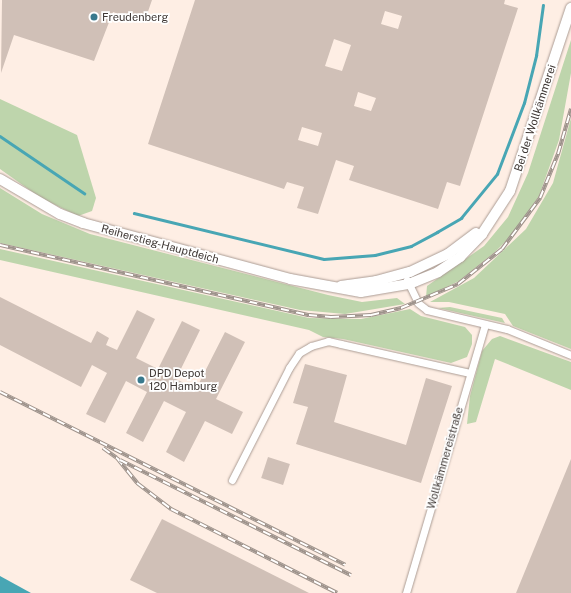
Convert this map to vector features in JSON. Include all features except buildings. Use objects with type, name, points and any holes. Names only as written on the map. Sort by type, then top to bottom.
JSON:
[{"type":"main road","name":"Bei der Wollkämmerei","points":[[329,286],[361,292],[409,284],[438,272],[460,257],[488,223],[516,177],[571,8]]},
{"type":"main road","name":"Reiherstieg-Hauptdeich","points":[[0,179],[60,214],[83,223],[329,286]]},
{"type":"main road","name":"Bei der Wollkämmerei","points":[[329,286],[363,284],[406,274],[448,254],[488,223]]},
{"type":"street","points":[[406,274],[419,305],[427,310],[507,329],[571,354]]},
{"type":"street","name":"Wollkämmereistraße","points":[[406,593],[485,324]]},
{"type":"street","points":[[232,480],[289,368],[299,353],[311,346],[328,341],[470,373]]},
{"type":"green space","points":[[571,40],[571,73],[559,140],[539,196],[513,234],[495,252],[459,281],[426,297],[427,286],[484,246],[508,217],[528,173]]},
{"type":"green space","points":[[0,99],[77,135],[96,198],[92,211],[78,216],[41,198],[0,169]]},
{"type":"green space","points":[[571,118],[571,349],[513,326],[505,314],[449,302],[430,302],[474,278],[526,229],[553,183]]},
{"type":"green space","points":[[0,188],[42,214],[90,234],[328,295],[362,302],[397,298],[405,304],[345,314],[300,310],[0,243]]},
{"type":"green space","points":[[0,249],[309,318],[361,319],[410,309],[421,316],[465,327],[472,335],[472,344],[467,357],[451,363],[343,339],[323,337],[309,330],[0,260]]},
{"type":"green space","points":[[450,307],[502,318],[505,323],[438,308]]},
{"type":"green space","points":[[500,336],[571,362],[571,390],[495,359],[476,422],[467,424],[470,396],[482,351],[492,339]]},
{"type":"water","points":[[0,576],[31,593],[0,593]]},
{"type":"waterway","points":[[134,213],[324,259],[375,255],[411,246],[461,218],[497,174],[524,103],[536,56],[543,5]]},
{"type":"waterway","points":[[0,136],[84,193]]},
{"type":"railway","points":[[0,245],[309,315],[331,317],[371,315],[401,308],[458,284],[502,249],[540,198],[558,154],[571,109]]},
{"type":"railway","points":[[0,392],[345,565]]},
{"type":"railway","points":[[103,448],[117,458],[137,483],[171,509],[337,593]]},
{"type":"railway","points":[[120,460],[351,575]]},
{"type":"place","name":"Freudenberg","points":[[94,17]]},
{"type":"place","name":"DPD Depot 120 Hamburg","points":[[141,380]]}]
